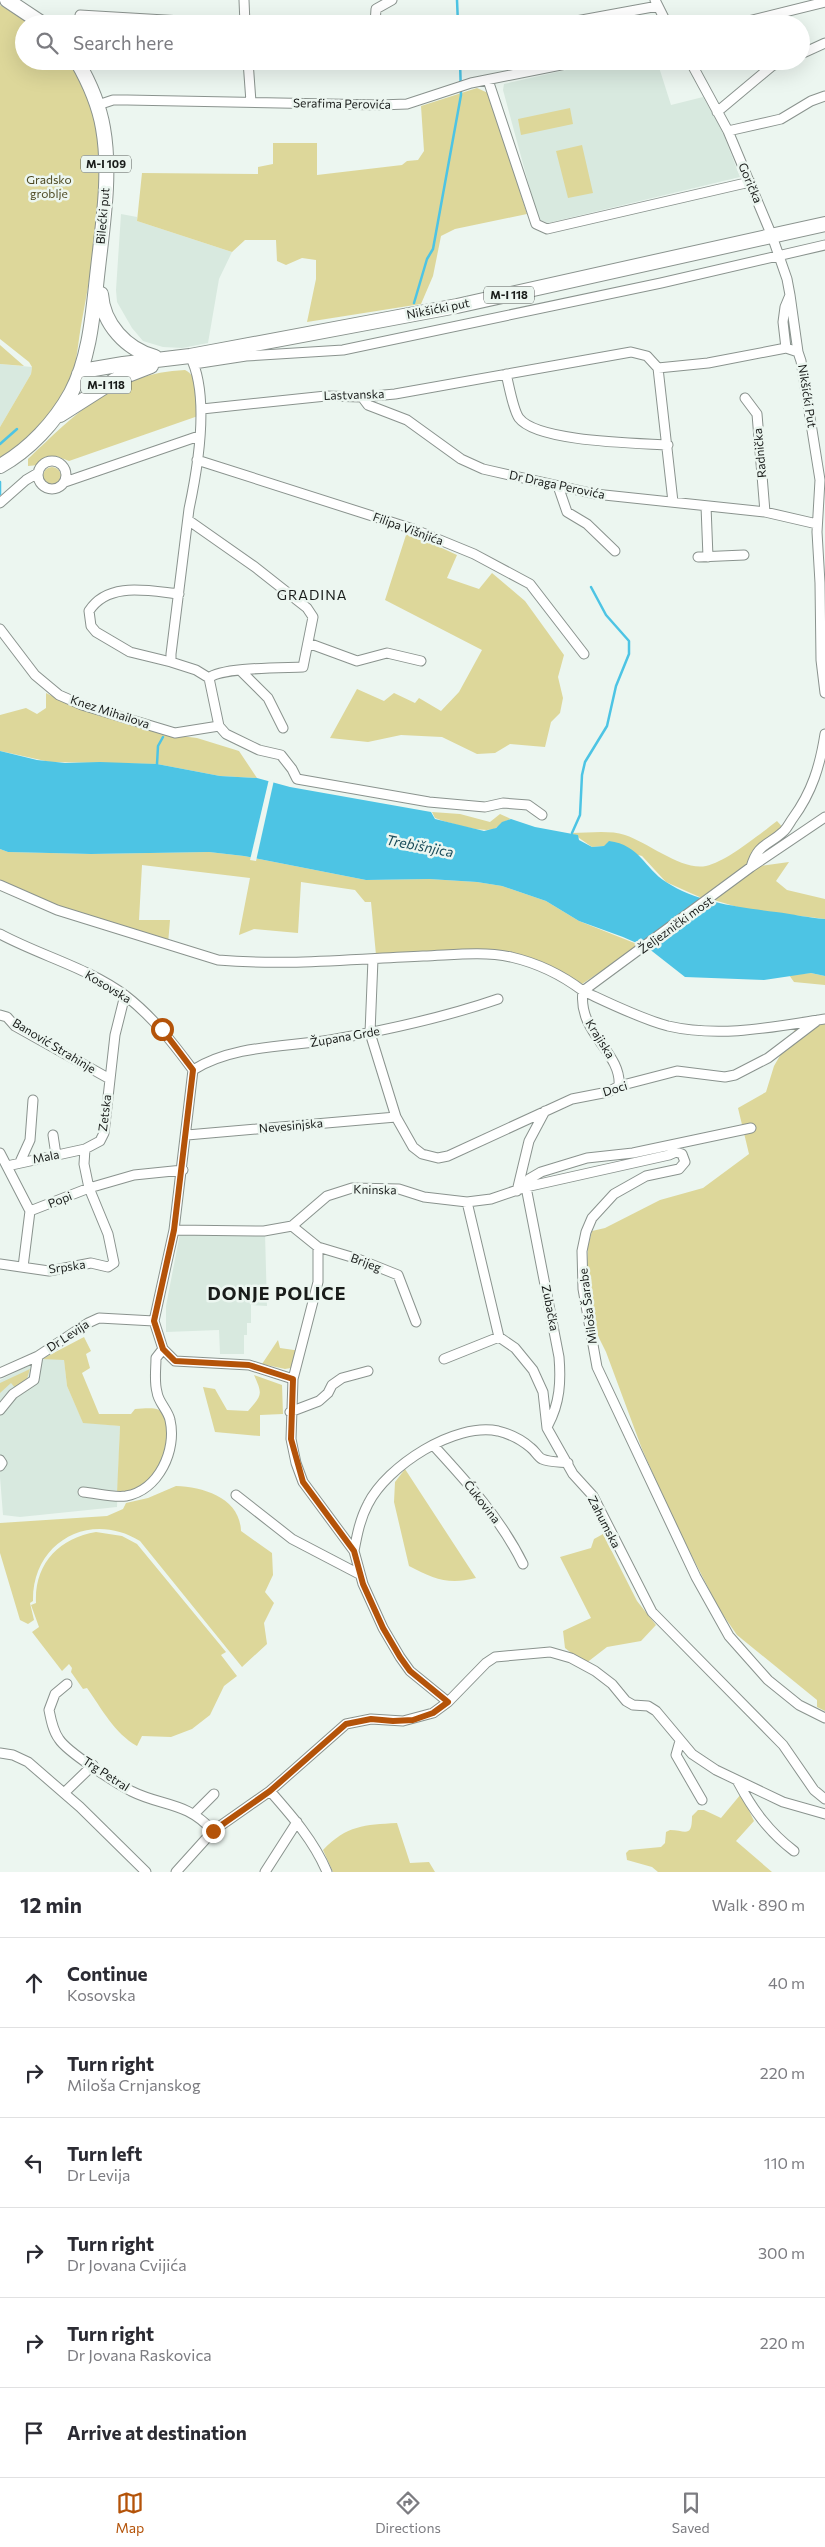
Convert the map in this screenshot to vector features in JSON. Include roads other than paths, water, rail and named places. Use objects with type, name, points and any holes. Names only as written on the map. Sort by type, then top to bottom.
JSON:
[{"type":"main road","points":[[8,0],[30,15]]},
{"type":"main road","name":"Bilećki put","points":[[79,374],[91,330],[106,163],[104,129],[98,106],[81,70]]},
{"type":"main road","name":"Nikšićki put","points":[[79,374],[104,367],[168,359],[192,360],[457,306],[825,224]]},
{"type":"main road","points":[[97,272],[102,306],[111,326],[140,352],[168,359]]},
{"type":"main road","name":"M-I 118","points":[[50,423],[115,380],[168,359]]},
{"type":"main road","name":"M-I 118","points":[[0,466],[26,447],[50,423],[71,393],[79,374]]},
{"type":"street","points":[[244,0],[245,15]]},
{"type":"street","points":[[376,15],[376,9],[392,0]]},
{"type":"street","points":[[772,15],[825,2]]},
{"type":"street","points":[[602,15],[656,3],[663,15]]},
{"type":"street","points":[[810,50],[825,43]]},
{"type":"street","points":[[249,70],[251,102]]},
{"type":"street","name":"Serafima Perovića","points":[[98,106],[113,100],[407,104],[461,86],[533,70]]},
{"type":"street","name":"Gorička","points":[[695,70],[728,131],[750,182],[772,236],[787,279],[790,295]]},
{"type":"street","points":[[717,112],[767,70]]},
{"type":"street","points":[[488,80],[536,224],[547,228],[750,182]]},
{"type":"street","points":[[728,131],[781,119],[811,101],[825,96]]},
{"type":"street","name":"Nikšićki put","points":[[192,360],[343,350],[825,245]]},
{"type":"street","points":[[673,502],[658,368],[708,363],[786,348],[783,322],[785,307],[790,295]]},
{"type":"street","points":[[790,295],[798,352]]},
{"type":"street","name":"Nikšićki Put","points":[[786,348],[798,352],[820,480],[816,524],[820,583],[821,660],[825,693]]},
{"type":"street","name":"Lastvanska","points":[[202,409],[326,396],[362,397],[395,394],[631,352],[647,356],[658,368]]},
{"type":"street","points":[[171,662],[202,409],[201,395],[192,360]]},
{"type":"street","points":[[506,374],[518,418],[532,429],[554,435],[668,445]]},
{"type":"street","name":"Dr Draga Perovića","points":[[362,397],[368,405],[407,420],[461,459],[483,469],[595,494],[765,512],[816,524]]},
{"type":"street","name":"Radnička","points":[[745,398],[757,414],[765,512]]},
{"type":"street","points":[[65,482],[66,469],[55,461],[42,465],[38,474],[40,483],[48,489],[58,489],[65,482],[198,436]]},
{"type":"street","name":"Filipa Višnjića","points":[[197,460],[413,529],[474,554],[530,584],[584,654]]},
{"type":"street","points":[[0,503],[26,480],[38,474]]},
{"type":"street","points":[[558,486],[567,512],[587,524],[615,551]]},
{"type":"street","points":[[706,506],[708,557]]},
{"type":"street","points":[[816,524],[825,510]]},
{"type":"street","points":[[188,520],[255,567],[307,608],[313,617],[303,667],[240,670],[214,674],[209,678]]},
{"type":"street","points":[[698,557],[744,556]]},
{"type":"street","points":[[179,594],[117,591],[102,597],[89,611],[91,626],[96,632],[130,652],[196,670],[209,678],[219,726],[226,734],[238,742],[281,756],[292,768],[297,779],[429,802],[485,807],[503,803],[528,805],[542,814]]},
{"type":"street","name":"Knez Mihailova","points":[[0,629],[35,676],[59,695],[175,733],[219,726]]},
{"type":"street","points":[[308,643],[357,661],[387,653],[421,661]]},
{"type":"street","points":[[240,670],[268,698],[282,728]]},
{"type":"street","points":[[751,867],[754,855],[762,846],[785,830],[803,804],[817,773],[825,734]]},
{"type":"street","name":"Željeznički most","points":[[583,991],[613,971],[751,867],[825,817]]},
{"type":"street","points":[[0,885],[57,910],[218,960],[245,963],[306,962],[479,953],[511,957],[558,974],[583,991],[667,1026],[695,1030],[736,1032],[822,1019]]},
{"type":"street","name":"Kosovska","points":[[0,934],[102,981],[125,995],[162,1029],[193,1070]]},
{"type":"street","name":"Doci","points":[[373,959],[370,1033],[396,1118],[413,1147],[422,1154],[438,1158],[448,1156],[572,1099],[608,1092],[619,1086],[677,1071],[725,1077],[735,1075],[768,1058],[822,1019]]},
{"type":"street","name":"Krajiska","points":[[583,991],[582,1006],[586,1020],[599,1044],[618,1068],[619,1086]]},
{"type":"street","name":"Zetska","points":[[85,1149],[100,1141],[104,1133],[108,1078],[115,1035],[125,995]]},
{"type":"street","name":"Župana Grde","points":[[193,1070],[211,1059],[248,1051],[370,1033],[430,1020],[498,999]]},
{"type":"street","name":"Banović Strahinje","points":[[0,1015],[21,1030],[108,1078]]},
{"type":"street","points":[[193,1070],[183,1170],[174,1230],[154,1321],[163,1349],[175,1361],[249,1365],[293,1379]]},
{"type":"street","points":[[20,1162],[30,1140],[33,1100]]},
{"type":"street","points":[[517,1191],[529,1141],[545,1111]]},
{"type":"street","name":"Nevesinjska","points":[[187,1135],[396,1118]]},
{"type":"street","points":[[526,1187],[529,1180],[541,1172],[587,1158],[633,1153],[751,1128]]},
{"type":"street","points":[[53,1135],[56,1155]]},
{"type":"street","points":[[85,1149],[84,1164],[89,1188],[134,1175],[183,1170]]},
{"type":"street","name":"Mala","points":[[7,1166],[85,1149]]},
{"type":"street","name":"Miloša Šarabe","points":[[526,1187],[676,1152],[685,1158],[685,1162],[679,1168],[646,1176],[614,1194],[597,1211],[586,1232],[582,1251],[583,1289],[597,1367],[696,1577],[729,1636],[768,1680],[800,1705],[825,1718]]},
{"type":"street","points":[[0,1153],[30,1211],[24,1267]]},
{"type":"street","name":"Kninska","points":[[292,1226],[326,1196],[352,1188],[399,1189],[424,1198],[467,1202],[491,1199],[526,1187]]},
{"type":"street","name":"Zubačka","points":[[526,1187],[559,1357],[561,1384],[555,1410],[547,1428]]},
{"type":"street","name":"Popi","points":[[30,1211],[89,1188]]},
{"type":"street","name":"Srpska","points":[[0,1264],[49,1271],[92,1263],[111,1266],[114,1263],[114,1254],[89,1188]]},
{"type":"street","points":[[444,1359],[499,1336],[467,1202]]},
{"type":"street","points":[[174,1230],[264,1231],[292,1226]]},
{"type":"street","name":"Brijeg","points":[[292,1226],[318,1247],[358,1259],[398,1275],[416,1322]]},
{"type":"street","points":[[318,1247],[318,1282],[293,1379],[290,1412],[291,1439],[303,1482],[354,1551]]},
{"type":"street","name":"Dr Levija","points":[[0,1373],[38,1356],[88,1323],[99,1318],[154,1321]]},
{"type":"street","name":"Zahumska","points":[[499,1336],[515,1348],[533,1370],[543,1392],[547,1428],[573,1474],[593,1496],[652,1612],[783,1745],[814,1790],[825,1799]]},
{"type":"street","points":[[83,1492],[126,1496],[146,1486],[158,1475],[167,1461],[172,1438],[170,1420],[157,1394],[156,1367],[156,1358],[163,1349]]},
{"type":"street","points":[[0,1410],[13,1394],[34,1380],[38,1356]]},
{"type":"street","points":[[290,1412],[319,1401],[328,1393],[332,1385],[342,1378],[368,1372]]},
{"type":"street","points":[[448,1702],[410,1671],[400,1657],[383,1628],[359,1574],[354,1551],[359,1526],[368,1504],[379,1487],[406,1461],[434,1446],[467,1432],[496,1430],[521,1440],[541,1459],[568,1463]]},
{"type":"street","name":"Ćukovina","points":[[434,1446],[469,1484],[510,1537],[523,1564]]},
{"type":"street","points":[[0,1460],[2,1463],[0,1466]]},
{"type":"street","points":[[236,1495],[292,1539],[359,1574]]},
{"type":"street","points":[[176,1872],[213,1831],[270,1791],[346,1724],[371,1719],[413,1720],[433,1713],[448,1702],[486,1663],[495,1657],[550,1652],[571,1658],[595,1671],[612,1684],[626,1701],[633,1705],[648,1706],[656,1712],[692,1754],[738,1782],[783,1802],[825,1814]]},
{"type":"street","name":"Trg Petral","points":[[67,1684],[50,1702],[49,1710],[52,1725],[60,1741],[132,1792],[188,1809],[213,1831]]},
{"type":"street","points":[[680,1741],[676,1755],[702,1800]]},
{"type":"street","points":[[0,1753],[13,1754],[28,1762],[64,1793],[146,1872]]},
{"type":"street","points":[[64,1793],[93,1765]]},
{"type":"street","points":[[738,1782],[761,1820],[778,1839],[794,1851]]},
{"type":"street","points":[[270,1791],[297,1822],[320,1857],[327,1872]]},
{"type":"street","points":[[194,1814],[214,1794]]},
{"type":"street","points":[[265,1872],[297,1822]]},
{"type":"water","name":"Trebišnjica","points":[[0,751],[37,760],[65,763],[157,764],[220,776],[257,778],[290,787],[431,812],[435,819],[484,831],[496,828],[502,822],[511,819],[535,827],[578,835],[579,840],[592,847],[604,846],[609,841],[619,843],[635,852],[666,882],[691,895],[733,906],[825,919],[825,976],[811,973],[764,980],[685,977],[648,948],[579,921],[546,901],[502,886],[477,882],[429,879],[366,880],[244,856],[209,852],[91,854],[8,852],[0,849]]},
{"type":"waterway","points":[[457,0],[458,15]]},
{"type":"waterway","points":[[414,303],[427,259],[433,249],[461,95],[460,70]]},
{"type":"waterway","points":[[0,444],[17,429]]},
{"type":"waterway","points":[[0,482],[0,494]]},
{"type":"waterway","points":[[572,833],[580,815],[582,775],[585,762],[607,726],[616,686],[629,654],[629,641],[606,615],[591,587]]},
{"type":"waterway","points":[[157,764],[158,746],[163,737]]},
{"type":"district","name":"GRADINA","points":[[312,595]]},
{"type":"district","name":"DONJE POLICE","points":[[277,1294]]},
{"type":"park label","name":"Gradsko groblje","points":[[49,187]]}]
